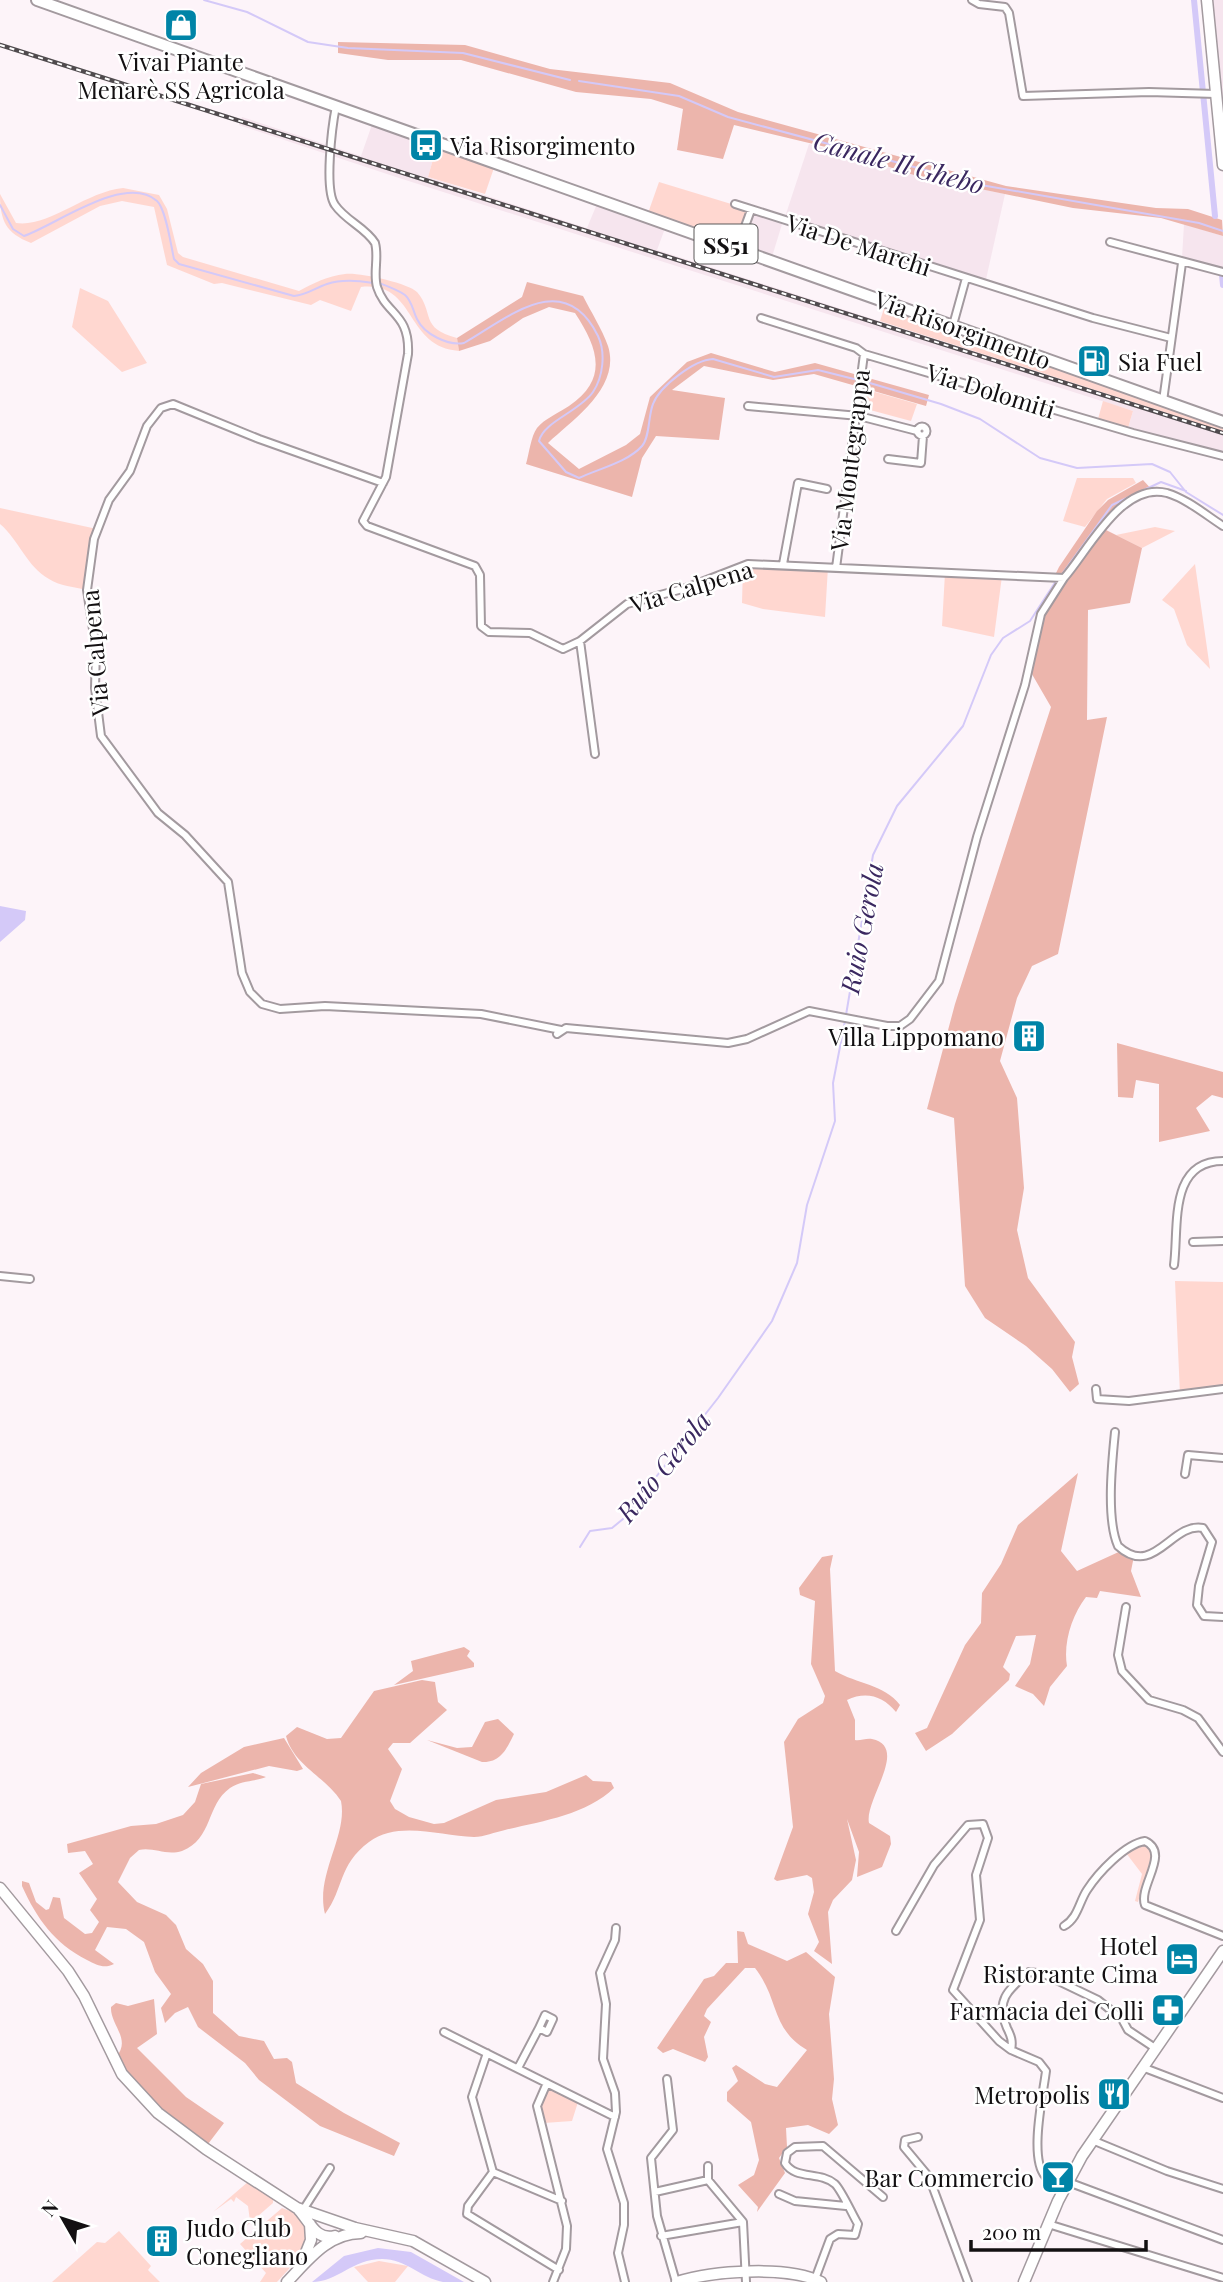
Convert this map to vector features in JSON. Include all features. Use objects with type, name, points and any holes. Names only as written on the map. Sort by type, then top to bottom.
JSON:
[{"type":"main road","name":"SS51","points":[[37,0],[53,3],[336,106]]},
{"type":"main road","name":"Via Risorgimento","points":[[336,106],[1223,420]]},
{"type":"main road","name":"Via Risorgimento","points":[[1163,399],[1223,420]]},
{"type":"street","points":[[972,0],[1004,7],[1009,13],[1023,96],[1149,92],[1212,94]]},
{"type":"street","points":[[1207,0],[1212,94],[1223,165]]},
{"type":"street","points":[[336,106],[330,188],[332,203],[375,243],[377,282],[381,295],[401,318],[408,337],[404,379],[383,483],[364,516],[365,524],[475,566],[480,575],[481,622],[485,630],[530,633],[558,649],[571,647],[580,641],[595,754]]},
{"type":"street","name":"Via De Marchi","points":[[736,204],[966,278],[1171,338]]},
{"type":"street","points":[[737,248],[751,210]]},
{"type":"street","points":[[1110,242],[1223,272]]},
{"type":"street","points":[[1163,399],[1182,263]]},
{"type":"street","points":[[953,325],[966,278]]},
{"type":"street","name":"Via Dolomiti","points":[[761,318],[856,348],[864,354],[1133,433],[1223,456]]},
{"type":"street","name":"Via Montegrappa","points":[[836,568],[857,387],[864,354]]},
{"type":"street","name":"Via Calpena","points":[[383,483],[259,439],[173,404],[161,408],[141,439],[130,471],[109,500],[90,556],[87,590],[96,649],[95,688],[101,736],[158,813],[184,835],[228,882],[242,973],[250,992],[262,1004],[279,1009],[325,1006],[481,1014],[559,1032],[728,1043],[747,1039],[809,1011],[819,1010],[846,1018],[900,1026],[910,1019],[936,986],[983,815],[1024,685],[1041,614],[1064,578],[1111,517],[1149,493],[1160,492],[1179,498],[1223,526]]},
{"type":"street","points":[[748,406],[854,415],[920,433],[921,463],[888,459]]},
{"type":"street","points":[[783,564],[798,483],[827,489]]},
{"type":"street","name":"Via Calpena","points":[[580,641],[619,608],[635,600],[686,588],[743,565],[783,564],[1064,578]]},
{"type":"street","points":[[1174,1265],[1177,1209],[1188,1174],[1199,1165],[1223,1161]]},
{"type":"street","points":[[1193,1242],[1223,1241]]},
{"type":"street","points":[[0,1276],[30,1279]]},
{"type":"street","points":[[1096,1389],[1097,1399],[1129,1401],[1223,1389]]},
{"type":"street","points":[[1115,1432],[1112,1486],[1114,1531],[1118,1546],[1129,1554],[1141,1557],[1152,1554],[1189,1530],[1199,1527],[1207,1531],[1212,1546],[1199,1586],[1197,1605],[1204,1616],[1223,1617]]},
{"type":"street","points":[[1185,1474],[1188,1455],[1223,1458]]},
{"type":"street","points":[[1126,1606],[1118,1655],[1122,1671],[1149,1700],[1183,1710],[1198,1718],[1223,1752]]},
{"type":"street","points":[[896,1931],[942,1853],[968,1825],[983,1824],[988,1838],[975,1875],[980,1920],[953,1990],[999,2040],[1012,2050],[1039,2062],[1046,2071],[1038,2130],[1041,2171],[1048,2180],[1223,2240]]},
{"type":"street","points":[[1064,1926],[1077,1913],[1088,1888],[1102,1872],[1135,1844],[1145,1841],[1153,1846],[1156,1853],[1143,1897],[1145,1905],[1223,1936]]},
{"type":"street","points":[[0,1888],[68,1971],[84,1996],[113,2060],[146,2103],[206,2149],[300,2209],[355,2231]]},
{"type":"street","points":[[616,1928],[615,1940],[600,1973],[606,2004],[603,2059],[615,2093],[615,2117],[607,2149],[624,2203],[624,2225],[618,2253],[625,2282]]},
{"type":"street","points":[[1024,2282],[1066,2185],[1092,2140],[1223,1951]]},
{"type":"street","points":[[1012,2050],[1012,2038],[1002,2017],[1001,2003],[1005,1992],[1033,1971],[1098,2000],[1122,2019],[1128,2029],[1156,2048]]},
{"type":"street","points":[[518,2068],[539,2028]]},
{"type":"street","points":[[444,2032],[615,2117]]},
{"type":"street","points":[[487,2053],[472,2097],[494,2172]]},
{"type":"street","points":[[1142,2067],[1223,2098]]},
{"type":"street","points":[[667,2079],[673,2130],[652,2155],[662,2236],[676,2282],[790,2273],[817,2281],[830,2239],[835,2235],[856,2234],[858,2224],[846,2206],[840,2190],[829,2180],[789,2169],[785,2163],[789,2150],[823,2146],[883,2197]]},
{"type":"street","points":[[547,2083],[537,2106],[562,2201],[567,2236],[559,2270],[553,2282]]},
{"type":"street","points":[[918,2137],[905,2140],[904,2147],[929,2177],[968,2282]]},
{"type":"street","points":[[1092,2140],[1167,2171],[1223,2189]]},
{"type":"street","points":[[708,2166],[708,2180],[743,2222],[746,2278]]},
{"type":"street","points":[[300,2209],[330,2168]]},
{"type":"street","points":[[494,2172],[562,2201]]},
{"type":"street","points":[[494,2172],[468,2206],[467,2214],[559,2270]]},
{"type":"street","points":[[655,2192],[708,2180]]},
{"type":"street","points":[[779,2194],[795,2201],[846,2206]]},
{"type":"street","points":[[300,2209],[309,2224],[311,2240],[305,2255]]},
{"type":"street","points":[[320,2217],[327,2236]]},
{"type":"street","points":[[662,2236],[743,2222]]},
{"type":"street","points":[[309,2224],[327,2236]]},
{"type":"street","points":[[1048,2224],[1223,2278]]},
{"type":"street","points":[[286,2281],[326,2244],[355,2231]]},
{"type":"street","points":[[286,2281],[305,2255],[327,2236],[355,2231],[386,2234],[420,2244],[485,2282]]},
{"type":"street","points":[[286,2281],[327,2236]]},
{"type":"shaded area","points":[[1207,0],[1223,0],[1223,147]]},
{"type":"shaded area","points":[[338,42],[465,45],[550,69],[670,83],[738,112],[1006,186],[1156,208],[1188,209],[1222,220],[1223,236],[1161,218],[1073,208],[917,176],[830,148],[734,125],[723,159],[677,150],[683,109],[651,99],[576,92],[461,60],[388,60],[338,53]]},
{"type":"shaded area","points":[[242,117],[361,156],[374,119],[438,142],[428,177],[587,228],[599,199],[667,223],[657,250],[1223,431],[1223,450],[1218,452],[1127,432],[1133,411],[396,177],[239,125]]},
{"type":"shaded area","points":[[438,142],[496,162],[485,194],[428,177]]},
{"type":"shaded area","points":[[809,144],[918,176],[1005,194],[985,284],[783,221],[771,260],[737,248],[751,210],[784,220]]},
{"type":"shaded area","points":[[659,182],[751,210],[737,248],[647,216]]},
{"type":"shaded area","points":[[123,188],[159,195],[167,209],[178,253],[183,257],[299,291],[326,278],[345,274],[371,276],[404,285],[417,292],[437,330],[457,338],[459,351],[441,347],[428,338],[402,304],[392,294],[379,288],[361,287],[351,311],[320,300],[311,305],[222,283],[214,284],[167,265],[154,207],[122,201],[100,206],[31,243],[10,230],[1,212],[0,194],[16,223],[28,223],[54,215],[95,196]]},
{"type":"shaded area","points":[[1184,224],[1223,236],[1223,269],[1182,258]]},
{"type":"shaded area","points":[[527,282],[583,296],[608,346],[608,375],[602,388],[582,413],[548,443],[579,469],[626,445],[640,434],[650,397],[687,362],[711,353],[775,372],[815,363],[929,395],[926,406],[814,374],[773,380],[704,366],[672,390],[725,398],[719,440],[656,436],[642,458],[632,497],[526,464],[537,428],[582,396],[595,374],[594,351],[575,313],[549,307],[523,318],[490,341],[459,351],[457,338],[522,297]]},
{"type":"shaded area","points":[[80,288],[108,301],[147,363],[122,372],[72,327]]},
{"type":"shaded area","points":[[885,305],[1223,428],[1223,431],[880,321]]},
{"type":"shaded area","points":[[861,388],[917,404],[911,421],[859,407]]},
{"type":"shaded area","points":[[1103,401],[1133,411],[1128,428],[1098,419]]},
{"type":"shaded area","points":[[1077,478],[1133,478],[1136,483],[1107,499],[1085,527],[1063,521]]},
{"type":"shaded area","points":[[1143,480],[1154,492],[1133,500],[1102,528],[1142,548],[1130,603],[1088,610],[1087,720],[1107,717],[1058,954],[1032,966],[1017,998],[1000,1061],[1017,1098],[1024,1188],[1017,1230],[1028,1278],[1075,1342],[1072,1357],[1079,1384],[1070,1392],[1052,1369],[1026,1346],[985,1318],[965,1286],[954,1118],[927,1109],[955,1004],[1051,707],[1029,669],[1041,614],[1063,579],[1054,577],[1059,567],[1097,511],[1108,500]]},
{"type":"shaded area","points":[[0,508],[97,529],[87,590],[57,583],[41,574],[0,524]]},
{"type":"shaded area","points":[[1155,527],[1175,531],[1142,548],[1116,535]]},
{"type":"shaded area","points":[[1195,564],[1210,669],[1187,645],[1174,609],[1162,600]]},
{"type":"shaded area","points":[[743,565],[828,567],[825,617],[763,609],[742,603]]},
{"type":"shaded area","points":[[945,573],[1002,576],[994,637],[942,626]]},
{"type":"shaded area","points":[[0,906],[26,911],[25,920],[0,942]]},
{"type":"shaded area","points":[[1117,1043],[1223,1072],[1223,1098],[1212,1095],[1196,1108],[1210,1131],[1159,1142],[1159,1084],[1136,1080],[1133,1098],[1118,1097]]},
{"type":"shaded area","points":[[1175,1281],[1223,1282],[1223,1389],[1180,1395]]},
{"type":"shaded area","points":[[1078,1473],[1061,1551],[1077,1571],[1123,1550],[1134,1556],[1131,1571],[1141,1597],[1100,1591],[1097,1598],[1086,1597],[1070,1630],[1066,1648],[1067,1666],[1050,1687],[1044,1706],[1033,1694],[1015,1686],[1030,1664],[1036,1635],[1016,1636],[1003,1667],[1010,1674],[1009,1680],[952,1734],[926,1751],[915,1733],[927,1728],[965,1645],[981,1623],[982,1593],[1001,1564],[1018,1525]]},
{"type":"shaded area","points":[[833,1555],[830,1569],[835,1671],[878,1688],[900,1705],[896,1712],[886,1702],[874,1697],[861,1696],[847,1700],[855,1720],[855,1740],[872,1739],[883,1744],[887,1752],[883,1775],[869,1813],[869,1823],[890,1836],[891,1844],[882,1867],[857,1877],[859,1852],[847,1819],[856,1860],[852,1880],[833,1900],[828,1912],[832,1964],[814,1951],[819,1942],[808,1914],[814,1892],[812,1878],[807,1875],[777,1881],[774,1879],[793,1827],[784,1742],[798,1719],[823,1703],[825,1696],[811,1664],[815,1601],[800,1595],[799,1588],[822,1557]]},
{"type":"shaded area","points":[[464,1647],[470,1651],[467,1656],[474,1663],[474,1667],[394,1685],[413,1671],[411,1661]]},
{"type":"shaded area","points":[[422,1680],[435,1682],[438,1702],[447,1710],[410,1743],[393,1743],[388,1749],[402,1769],[390,1801],[395,1809],[409,1817],[434,1824],[444,1823],[496,1800],[546,1792],[586,1775],[593,1781],[611,1782],[614,1788],[577,1811],[482,1836],[406,1830],[380,1835],[352,1859],[325,1914],[324,1885],[340,1828],[341,1801],[296,1755],[286,1736],[297,1727],[327,1739],[341,1738],[374,1691]]},
{"type":"shaded area","points":[[498,1719],[514,1734],[503,1754],[489,1762],[482,1762],[427,1740],[457,1748],[472,1747],[485,1722]]},
{"type":"shaded area","points":[[284,1738],[303,1769],[297,1771],[269,1766],[188,1787],[201,1773],[244,1747]]},
{"type":"shaded area","points":[[253,1773],[266,1777],[239,1784],[222,1795],[204,1830],[192,1846],[176,1852],[139,1850],[130,1858],[118,1882],[137,1902],[166,1915],[176,1925],[186,1949],[203,1964],[213,1981],[213,2013],[239,2036],[264,2041],[274,2059],[287,2058],[292,2062],[296,2083],[400,2143],[394,2156],[320,2126],[259,2080],[245,2063],[198,2027],[188,2007],[175,2013],[165,2023],[161,2008],[171,1994],[155,1972],[144,1942],[126,1929],[107,1927],[95,1950],[114,1964],[104,1966],[94,1963],[56,1938],[40,1919],[22,1886],[22,1881],[29,1883],[36,1902],[46,1910],[49,1909],[53,1897],[60,1898],[64,1918],[85,1934],[92,1933],[99,1922],[90,1910],[97,1899],[79,1873],[93,1864],[85,1851],[68,1853],[67,1844],[131,1826],[156,1824],[183,1815],[195,1802],[201,1784]]},
{"type":"shaded area","points":[[1144,1844],[1148,1845],[1152,1854],[1138,1902],[1135,1901],[1142,1874],[1126,1853]]},
{"type":"shaded area","points":[[737,1931],[744,1932],[748,1944],[787,1961],[806,1952],[835,1977],[829,2014],[834,2079],[832,2099],[838,2125],[829,2134],[808,2125],[786,2128],[787,2147],[779,2158],[785,2173],[757,2212],[758,2207],[738,2185],[754,2175],[759,2160],[751,2122],[727,2101],[727,2092],[738,2081],[732,2068],[736,2065],[765,2084],[777,2087],[807,2050],[795,2041],[781,2023],[763,1980],[755,1968],[745,1968],[707,2009],[704,2016],[711,2022],[704,2037],[708,2057],[705,2062],[673,2049],[663,2053],[657,2048],[704,1979],[714,1976],[726,1963],[738,1963]]},
{"type":"shaded area","points":[[154,1999],[157,2034],[137,2048],[186,2097],[224,2123],[208,2144],[158,2105],[135,2083],[116,2057],[122,2044],[111,2007],[116,2003],[128,2006]]},
{"type":"shaded area","points":[[548,2087],[578,2102],[572,2121],[544,2123],[540,2103]]},
{"type":"shaded area","points":[[249,2181],[273,2198],[273,2203],[235,2236],[250,2221],[248,2206],[236,2197],[234,2202],[231,2199],[213,2212]]},
{"type":"shaded area","points":[[282,2208],[306,2223],[307,2242],[295,2262],[277,2282],[260,2282],[266,2273],[240,2244]]},
{"type":"shaded area","points":[[119,2231],[151,2266],[148,2270],[160,2282],[52,2282],[97,2242],[105,2243]]},
{"type":"shaded area","points":[[378,2248],[411,2252],[464,2282],[435,2280],[399,2262],[382,2259],[362,2263],[329,2278],[312,2282],[344,2256]]},
{"type":"shaded area","points":[[379,2261],[408,2266],[395,2282],[368,2282],[354,2267]]},
{"type":"waterway","name":"Canale Il Ghebo","points":[[204,0],[247,12],[308,42],[348,48],[463,53],[570,80]]},
{"type":"waterway","points":[[1194,0],[1215,216]]},
{"type":"waterway","name":"Canale Il Ghebo","points":[[579,81],[679,96],[728,117],[981,185],[1199,223],[1223,231]]},
{"type":"waterway","points":[[0,205],[13,229],[24,236],[109,197],[127,193],[143,194],[160,205],[166,219],[174,259],[179,264],[294,296],[339,281],[374,283]]},
{"type":"waterway","points":[[1222,275],[1223,285]]},
{"type":"waterway","points":[[379,283],[405,295],[425,330],[451,343],[464,343],[535,304],[552,301],[569,304],[584,315],[600,343],[603,357],[599,379],[587,399],[547,428],[539,441],[566,472],[579,478],[636,452],[645,442],[651,409],[657,397],[679,375],[705,360],[713,359],[774,377],[818,370],[858,380]]},
{"type":"waterway","points":[[863,381],[941,404],[980,419],[1040,458],[1077,468],[1152,464],[1170,472],[1186,492],[1223,515]]},
{"type":"waterway","name":"Ruio Gerola","points":[[1060,577],[1112,505],[1161,482],[1186,491]]},
{"type":"waterway","name":"Ruio Gerola","points":[[846,1015],[873,855],[897,806],[963,726],[991,655],[1003,638],[1030,621],[1056,581]]},
{"type":"waterway","name":"Ruio Gerola","points":[[580,1547],[590,1531],[612,1528],[623,1519],[718,1398],[772,1321],[797,1263],[807,1205],[835,1121],[833,1083],[845,1021]]},
{"type":"railway","points":[[0,45],[1223,433]]},
{"type":"place","name":"Vivai Piante Menarè SS Agricola","points":[[181,25]]},
{"type":"place","name":"Via Risorgimento","points":[[426,145]]},
{"type":"place","name":"Sia Fuel","points":[[1094,361]]},
{"type":"place","name":"Villa Lippomano","points":[[1029,1036]]},
{"type":"place","name":"Hotel Ristorante Cima","points":[[1182,1959]]},
{"type":"place","name":"Farmacia dei Colli","points":[[1168,2010]]},
{"type":"place","name":"Metropolis","points":[[1114,2094]]},
{"type":"place","name":"Bar Commercio","points":[[1058,2177]]},
{"type":"place","name":"Judo Club Conegliano","points":[[162,2241]]}]
